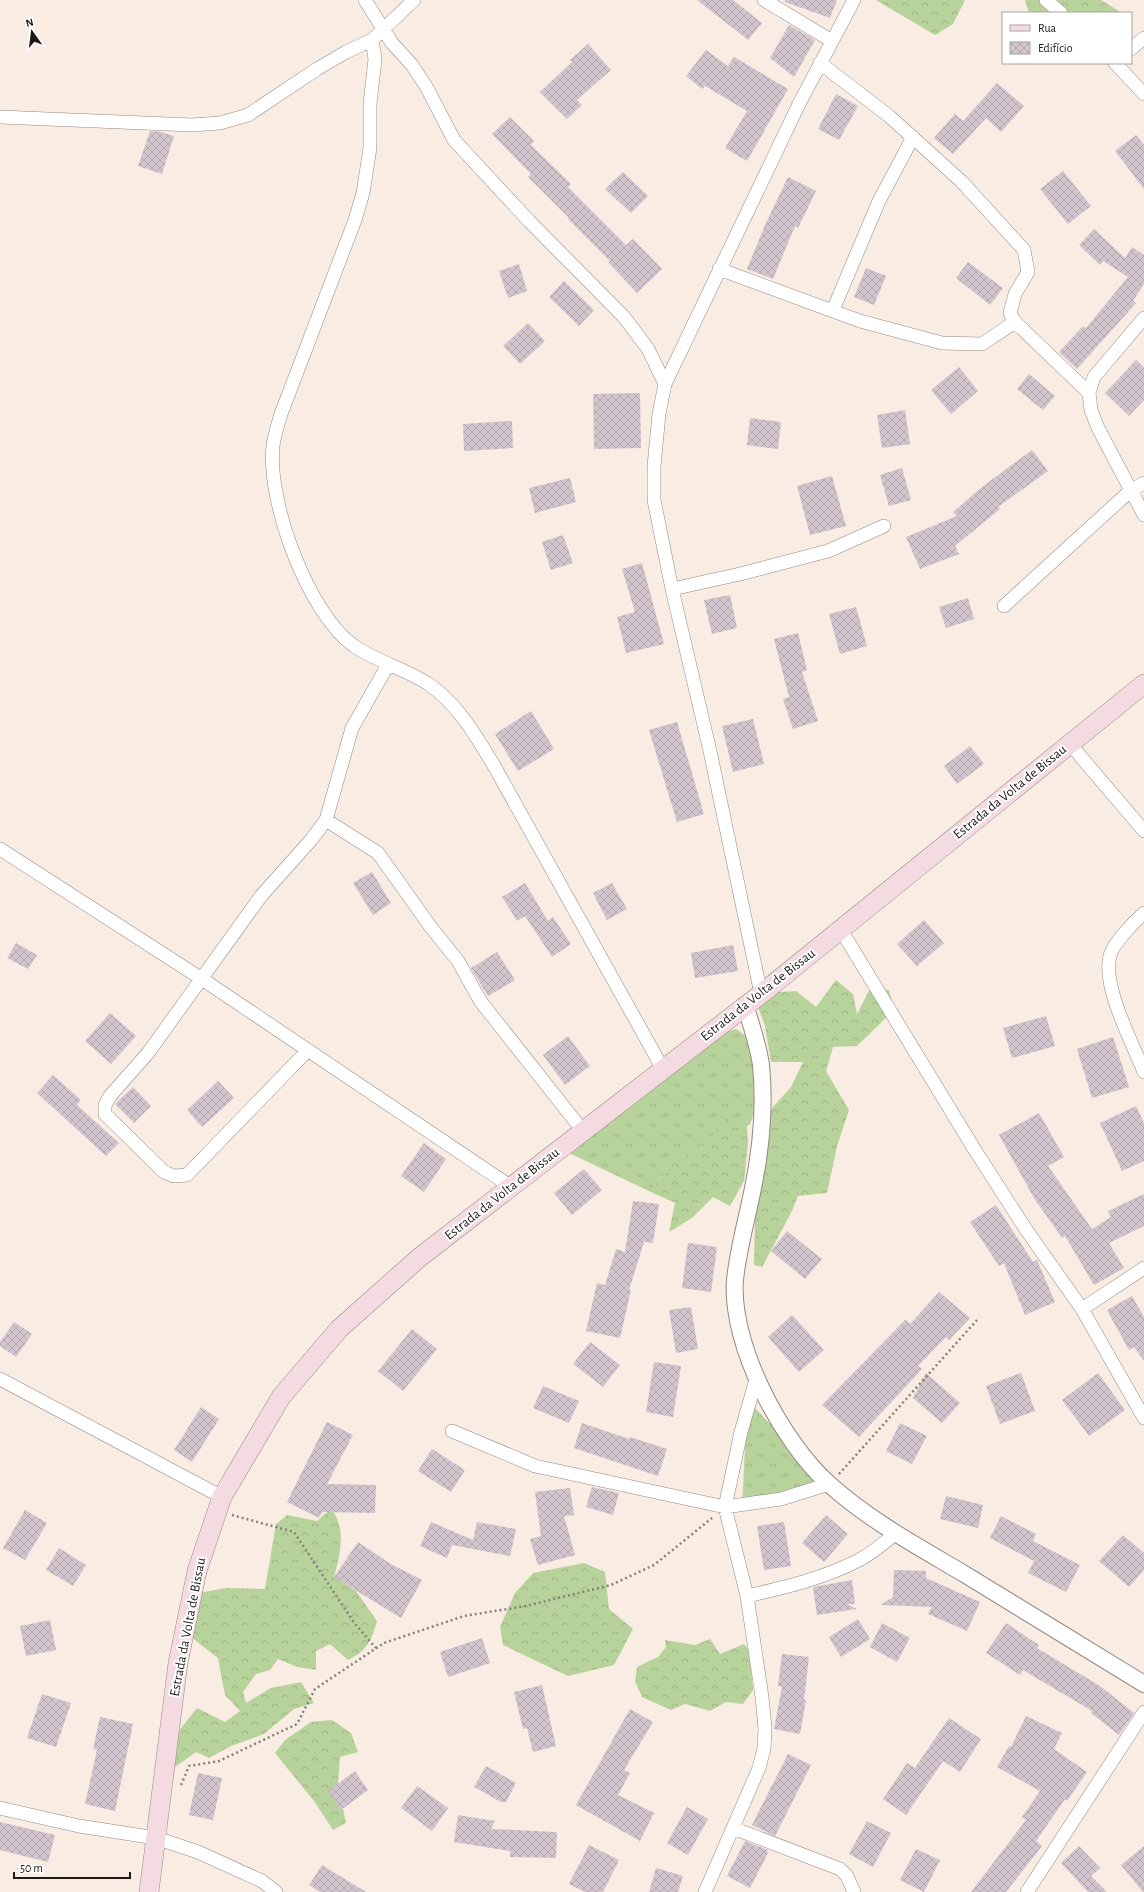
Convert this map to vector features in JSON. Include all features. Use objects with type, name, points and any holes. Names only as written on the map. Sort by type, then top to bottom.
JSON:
[{"type":"main road","name":"Estrada da Volta de Bissau","points":[[149,1892],[178,1663],[197,1571],[220,1504],[281,1396],[339,1329],[420,1258],[510,1186],[761,994],[1144,684]]},
{"type":"street","points":[[365,0],[392,43],[412,65],[427,88],[454,140],[529,221],[624,317],[648,349],[665,384]]},
{"type":"street","points":[[0,118],[57,118],[150,124],[220,123],[248,116],[317,69],[346,52],[372,40],[414,0]]},
{"type":"street","points":[[764,0],[832,41]]},
{"type":"street","points":[[761,994],[711,759],[672,589],[654,500],[656,434],[665,384],[719,269],[820,63],[854,0]]},
{"type":"street","points":[[1046,0],[1060,12]]},
{"type":"street","points":[[1132,48],[1144,38]]},
{"type":"street","points":[[372,40],[375,60],[370,104],[370,148],[363,193],[355,220],[281,414],[273,446],[274,481],[280,515],[310,589],[329,620],[341,635],[354,646],[388,665],[425,682],[453,706],[469,725],[493,764],[663,1069]]},
{"type":"street","points":[[820,63],[889,116],[961,181],[1024,250],[1028,272],[1015,294],[1010,313],[1015,322],[1090,393]]},
{"type":"street","points":[[1116,64],[1144,94]]},
{"type":"street","points":[[832,310],[880,201],[912,137]]},
{"type":"street","points":[[719,269],[860,320],[942,343],[982,344],[1015,322]]},
{"type":"street","points":[[1144,318],[1094,377],[1090,393],[1091,410],[1098,428],[1144,515]]},
{"type":"street","points":[[1004,606],[1130,491],[1144,483]]},
{"type":"street","points":[[672,589],[740,574],[828,551],[884,526]]},
{"type":"street","points":[[308,1050],[187,1175],[174,1176],[164,1172],[105,1114],[105,1105],[110,1096],[148,1053],[261,896],[311,840],[326,820],[352,728],[388,665]]},
{"type":"street","points":[[1070,744],[1144,831]]},
{"type":"street","points":[[326,820],[378,853],[430,926],[458,961],[481,1002],[583,1131]]},
{"type":"street","points":[[0,849],[202,979],[510,1186]]},
{"type":"street","points":[[1144,913],[1130,925],[1110,955],[1108,977],[1114,999],[1144,1072]]},
{"type":"street","points":[[841,930],[1024,1228],[1082,1309],[1144,1418]]},
{"type":"street","points":[[745,1005],[756,1039],[760,1064],[761,1121],[756,1170],[741,1243],[735,1282],[738,1320],[757,1376],[784,1429],[802,1455],[829,1484],[896,1534],[923,1552],[963,1574],[1144,1684]]},
{"type":"street","points":[[1082,1309],[1144,1268]]},
{"type":"street","points":[[705,1892],[759,1768],[764,1749],[766,1729],[748,1596],[725,1508],[741,1432],[757,1376]]},
{"type":"street","points":[[0,1379],[220,1504]]},
{"type":"street","points":[[452,1431],[535,1466],[725,1508],[781,1499],[829,1484]]},
{"type":"street","points":[[748,1596],[808,1582],[835,1572],[863,1558],[896,1534]]},
{"type":"street","points":[[1027,1892],[1144,1712]]},
{"type":"street","points":[[0,1808],[79,1826],[156,1838],[198,1852],[262,1881],[276,1892]]},
{"type":"street","points":[[733,1828],[840,1869],[847,1876],[854,1892]]},
{"type":"path","points":[[829,1484],[976,1320]]},
{"type":"path","points":[[220,1504],[294,1532],[355,1624],[376,1648]]},
{"type":"path","points":[[161,1800],[177,1795],[189,1766],[219,1761],[297,1724],[315,1689],[384,1643],[464,1616],[526,1606],[610,1585],[654,1564],[725,1508]]},
{"type":"green space","points":[[876,0],[965,0],[953,24],[935,35]]},
{"type":"green space","points":[[1025,0],[1101,0],[1120,12],[1029,12]]},
{"type":"green space","points":[[836,980],[853,994],[857,1014],[871,987],[889,990],[894,1010],[857,1046],[833,1047],[826,1071],[849,1110],[837,1146],[827,1193],[798,1196],[792,1211],[762,1267],[754,1265],[755,1221],[766,1120],[772,1108],[791,1087],[803,1062],[771,1062],[765,1026],[758,1007],[773,987],[779,992],[796,991],[816,1007]]},
{"type":"green space","points":[[736,1029],[749,1038],[756,1053],[757,1104],[750,1124],[747,1126],[730,1115],[703,1147],[670,1164],[661,1179],[653,1186],[653,1193],[567,1152],[722,1033]]},
{"type":"green space","points":[[730,1114],[747,1126],[748,1144],[744,1181],[730,1206],[713,1197],[692,1218],[669,1232],[675,1203],[653,1193],[653,1186],[661,1179],[670,1164],[703,1147]]},
{"type":"green space","points":[[753,1406],[824,1480],[742,1508],[746,1427]]},
{"type":"green space","points":[[331,1509],[336,1516],[341,1533],[340,1551],[334,1577],[356,1591],[377,1621],[373,1634],[367,1645],[360,1653],[348,1660],[330,1644],[316,1651],[316,1670],[297,1667],[278,1659],[270,1670],[256,1674],[243,1692],[246,1703],[271,1688],[301,1682],[314,1703],[294,1709],[264,1734],[231,1746],[209,1758],[196,1752],[171,1770],[171,1741],[197,1708],[225,1722],[240,1711],[225,1695],[218,1658],[191,1637],[198,1593],[227,1588],[265,1589],[276,1524],[287,1515],[317,1521]]},
{"type":"green space","points":[[584,1563],[605,1572],[609,1609],[633,1629],[614,1665],[568,1676],[503,1645],[500,1627],[515,1593],[533,1573]]},
{"type":"green space","points":[[710,1639],[720,1654],[744,1644],[749,1650],[753,1690],[743,1704],[726,1702],[710,1711],[685,1704],[671,1710],[642,1697],[635,1681],[637,1667],[658,1657],[666,1647],[665,1640],[695,1645]]},
{"type":"green space","points":[[332,1720],[351,1733],[358,1752],[340,1757],[338,1784],[346,1823],[333,1830],[314,1801],[275,1753],[285,1740],[311,1722]]},
{"type":"building","points":[[697,0],[733,0],[762,23],[748,40]]},
{"type":"building","points":[[785,0],[837,0],[830,18],[785,2]]},
{"type":"building","points":[[789,25],[815,40],[794,77],[770,58]]},
{"type":"building","points":[[588,44],[611,70],[577,100],[582,105],[567,119],[540,92],[572,62],[570,60]]},
{"type":"building","points":[[706,50],[728,66],[734,57],[788,89],[747,161],[725,148],[747,111],[705,86],[702,89],[686,76]]},
{"type":"building","points":[[997,83],[1024,106],[1001,132],[986,118],[953,154],[934,138],[955,114],[963,121]]},
{"type":"building","points":[[836,94],[858,106],[839,140],[818,129]]},
{"type":"building","points":[[510,117],[534,141],[531,145],[571,184],[568,187],[626,245],[633,239],[662,269],[637,293],[608,262],[610,261],[528,177],[531,174],[492,134]]},
{"type":"building","points":[[150,131],[161,132],[174,136],[162,174],[138,166]]},
{"type":"building","points":[[1136,135],[1144,145],[1144,189],[1115,151]]},
{"type":"building","points":[[1063,171],[1091,206],[1068,224],[1040,189]]},
{"type":"building","points":[[623,172],[648,196],[631,213],[605,189]]},
{"type":"building","points":[[788,177],[816,191],[798,228],[795,226],[773,279],[747,269],[765,225]]},
{"type":"building","points":[[1094,229],[1125,258],[1132,247],[1144,255],[1144,284],[1133,301],[1136,303],[1077,369],[1059,352],[1083,326],[1086,328],[1128,277],[1103,261],[1100,265],[1079,245]]},
{"type":"building","points":[[968,262],[1003,288],[990,305],[956,278]]},
{"type":"building","points":[[519,264],[527,291],[508,298],[499,271]]},
{"type":"building","points":[[866,268],[886,276],[874,305],[854,297]]},
{"type":"building","points":[[564,281],[594,310],[579,326],[549,297]]},
{"type":"building","points":[[528,323],[545,341],[520,364],[503,346]]},
{"type":"building","points":[[1136,360],[1144,368],[1144,400],[1129,416],[1105,393]]},
{"type":"building","points":[[959,367],[978,391],[951,414],[931,390]]},
{"type":"building","points":[[1029,374],[1055,396],[1043,410],[1017,389]]},
{"type":"building","points":[[640,393],[641,448],[594,449],[593,394]]},
{"type":"building","points":[[905,410],[910,444],[882,448],[877,415]]},
{"type":"building","points":[[750,418],[781,422],[778,449],[747,445]]},
{"type":"building","points":[[512,421],[513,448],[464,451],[463,424]]},
{"type":"building","points":[[1032,450],[1048,471],[998,507],[1000,509],[955,546],[959,554],[920,569],[906,537],[957,516],[953,512],[982,487]]},
{"type":"building","points":[[902,468],[911,500],[889,506],[880,475]]},
{"type":"building","points":[[832,476],[846,526],[810,535],[797,486]]},
{"type":"building","points":[[570,478],[576,502],[535,513],[529,488]]},
{"type":"building","points":[[563,535],[573,563],[551,570],[542,542]]},
{"type":"building","points":[[642,563],[664,644],[626,653],[617,617],[635,612],[622,569]]},
{"type":"building","points":[[730,595],[737,628],[712,634],[704,600]]},
{"type":"building","points":[[968,598],[974,619],[946,628],[939,607]]},
{"type":"building","points":[[856,607],[867,646],[840,654],[829,614]]},
{"type":"building","points":[[798,633],[807,670],[802,672],[818,721],[793,729],[783,699],[789,697],[774,639]]},
{"type":"building","points":[[531,711],[554,749],[518,771],[495,734]]},
{"type":"building","points":[[753,719],[764,764],[733,772],[722,726]]},
{"type":"building","points":[[677,722],[704,814],[677,822],[649,730]]},
{"type":"building","points":[[970,746],[984,764],[957,784],[944,766]]},
{"type":"building","points":[[372,872],[391,903],[373,915],[353,883]]},
{"type":"building","points":[[525,883],[548,921],[553,917],[571,944],[552,957],[525,916],[517,921],[502,897]]},
{"type":"building","points":[[612,883],[627,909],[607,920],[593,893]]},
{"type":"building","points":[[924,920],[944,943],[917,966],[897,944]]},
{"type":"building","points":[[16,943],[37,955],[28,969],[7,958]]},
{"type":"building","points":[[733,945],[738,971],[695,978],[691,953]]},
{"type":"building","points":[[497,952],[515,980],[488,996],[471,968]]},
{"type":"building","points":[[110,1013],[136,1036],[111,1064],[85,1041]]},
{"type":"building","points":[[1046,1016],[1055,1046],[1012,1058],[1003,1028]]},
{"type":"building","points":[[568,1036],[590,1066],[565,1085],[543,1055]]},
{"type":"building","points":[[1113,1037],[1129,1087],[1092,1098],[1077,1049]]},
{"type":"building","points":[[53,1075],[81,1100],[77,1105],[119,1143],[106,1156],[37,1093]]},
{"type":"building","points":[[218,1081],[234,1098],[202,1127],[187,1110]]},
{"type":"building","points":[[133,1087],[151,1106],[134,1123],[115,1104]]},
{"type":"building","points":[[1136,1106],[1144,1123],[1144,1161],[1122,1171],[1100,1123]]},
{"type":"building","points":[[1039,1113],[1064,1157],[1048,1166],[1092,1229],[1111,1217],[1108,1211],[1144,1194],[1144,1226],[1109,1243],[1124,1268],[1094,1285],[1065,1236],[1062,1238],[1034,1198],[999,1135]]},
{"type":"building","points":[[424,1143],[446,1159],[424,1192],[401,1176]]},
{"type":"building","points":[[584,1169],[602,1190],[572,1215],[554,1193]]},
{"type":"building","points":[[633,1201],[659,1204],[653,1243],[644,1242],[629,1290],[631,1290],[620,1338],[586,1331],[597,1283],[605,1285],[616,1249],[625,1252]]},
{"type":"building","points":[[996,1205],[1033,1262],[1037,1260],[1055,1302],[1025,1315],[1004,1263],[999,1266],[970,1222]]},
{"type":"building","points":[[787,1231],[822,1259],[805,1279],[771,1251]]},
{"type":"building","points":[[688,1243],[717,1247],[711,1292],[682,1288]]},
{"type":"building","points":[[939,1292],[970,1318],[949,1340],[946,1337],[918,1366],[922,1369],[859,1437],[822,1405],[906,1319],[910,1324]]},
{"type":"building","points":[[1132,1296],[1144,1317],[1144,1361],[1134,1347],[1129,1350],[1107,1310]]},
{"type":"building","points":[[691,1307],[698,1349],[676,1353],[669,1310]]},
{"type":"building","points":[[792,1315],[824,1350],[799,1372],[768,1337]]},
{"type":"building","points":[[14,1322],[32,1334],[16,1357],[0,1346],[0,1342]]},
{"type":"building","points":[[412,1329],[437,1349],[403,1391],[378,1371]]},
{"type":"building","points":[[590,1342],[620,1365],[603,1387],[573,1364]]},
{"type":"building","points":[[654,1362],[681,1366],[673,1417],[646,1412]]},
{"type":"building","points":[[926,1373],[960,1403],[942,1423],[913,1398]]},
{"type":"building","points":[[1021,1373],[1035,1411],[1000,1424],[986,1386]]},
{"type":"building","points":[[1098,1373],[1125,1410],[1089,1436],[1062,1400]]},
{"type":"building","points":[[543,1386],[579,1401],[569,1423],[533,1408]]},
{"type":"building","points":[[201,1407],[219,1419],[192,1462],[174,1450]]},
{"type":"building","points":[[327,1422],[353,1435],[327,1484],[376,1485],[375,1513],[322,1512],[319,1518],[287,1502]]},
{"type":"building","points":[[582,1423],[629,1439],[630,1437],[667,1449],[658,1476],[574,1448]]},
{"type":"building","points":[[900,1423],[927,1436],[912,1464],[886,1451]]},
{"type":"building","points":[[432,1449],[465,1470],[451,1492],[418,1471]]},
{"type":"building","points":[[592,1487],[619,1493],[613,1515],[586,1507]]},
{"type":"building","points":[[570,1488],[574,1515],[564,1516],[575,1555],[538,1565],[530,1539],[541,1536],[535,1492]]},
{"type":"building","points":[[946,1496],[983,1505],[978,1528],[940,1519]]},
{"type":"building","points":[[25,1510],[47,1523],[25,1560],[3,1548]]},
{"type":"building","points":[[826,1515],[848,1534],[824,1562],[802,1543]]},
{"type":"building","points":[[1001,1516],[1036,1534],[1033,1541],[1080,1565],[1066,1592],[1028,1573],[1034,1561],[990,1538]]},
{"type":"building","points":[[431,1522],[473,1540],[477,1522],[516,1529],[510,1556],[452,1545],[447,1558],[420,1546]]},
{"type":"building","points":[[784,1522],[791,1566],[764,1570],[757,1526]]},
{"type":"building","points":[[1123,1535],[1144,1553],[1144,1570],[1129,1587],[1099,1561]]},
{"type":"building","points":[[358,1542],[391,1564],[422,1580],[401,1618],[334,1577]]},
{"type":"building","points":[[59,1548],[86,1565],[73,1586],[46,1570]]},
{"type":"building","points":[[894,1570],[926,1571],[926,1578],[980,1602],[967,1631],[928,1614],[932,1607],[881,1605],[893,1597]]},
{"type":"building","points":[[852,1580],[855,1604],[847,1604],[857,1609],[817,1615],[813,1587]]},
{"type":"building","points":[[858,1619],[870,1639],[841,1657],[829,1637]]},
{"type":"building","points":[[50,1620],[56,1650],[26,1656],[20,1626]]},
{"type":"building","points":[[882,1623],[910,1638],[897,1662],[870,1647]]},
{"type":"building","points":[[1006,1623],[1039,1645],[1037,1648],[1100,1686],[1134,1713],[1119,1735],[1091,1713],[1092,1711],[1023,1670],[1020,1675],[986,1653]]},
{"type":"building","points":[[482,1638],[490,1663],[448,1677],[440,1652]]},
{"type":"building","points":[[782,1654],[809,1657],[804,1700],[806,1700],[800,1734],[774,1729],[782,1687],[778,1686]]},
{"type":"building","points":[[542,1685],[556,1746],[533,1752],[527,1728],[523,1729],[514,1692]]},
{"type":"building","points":[[42,1694],[71,1703],[56,1747],[27,1738]]},
{"type":"building","points":[[630,1709],[653,1722],[624,1770],[630,1773],[618,1795],[654,1813],[640,1841],[576,1805]]},
{"type":"building","points":[[1026,1716],[1062,1733],[1054,1749],[1087,1772],[1067,1801],[1065,1799],[1036,1841],[1042,1846],[1006,1892],[971,1892],[1026,1820],[1022,1817],[1040,1791],[997,1767],[1009,1746],[1011,1747]]},
{"type":"building","points":[[100,1717],[133,1724],[115,1811],[85,1804],[97,1750],[93,1749]]},
{"type":"building","points":[[949,1718],[981,1739],[960,1772],[943,1761],[906,1815],[883,1799],[907,1763],[915,1768]]},
{"type":"building","points":[[788,1754],[811,1765],[775,1836],[752,1825]]},
{"type":"building","points":[[486,1766],[516,1783],[506,1802],[501,1802],[474,1787]]},
{"type":"building","points":[[355,1771],[368,1790],[341,1810],[328,1791]]},
{"type":"building","points":[[198,1773],[222,1778],[213,1820],[189,1815]]},
{"type":"building","points":[[417,1786],[448,1808],[432,1831],[401,1808]]},
{"type":"building","points":[[687,1807],[708,1819],[688,1855],[667,1843]]},
{"type":"building","points":[[458,1815],[495,1821],[491,1829],[557,1832],[556,1858],[510,1857],[510,1851],[454,1842]]},
{"type":"building","points":[[867,1821],[891,1833],[873,1867],[849,1854]]},
{"type":"building","points":[[0,1822],[55,1835],[48,1862],[0,1850]]},
{"type":"building","points":[[745,1841],[768,1850],[768,1853],[750,1888],[727,1876]]},
{"type":"building","points":[[589,1845],[619,1860],[603,1892],[585,1892],[569,1884]]},
{"type":"building","points":[[1079,1846],[1100,1868],[1091,1876],[1107,1892],[1088,1892],[1061,1863]]},
{"type":"building","points":[[1144,1846],[1144,1892],[1143,1892],[1121,1865]]},
{"type":"building","points":[[916,1849],[940,1860],[924,1892],[900,1880]]},
{"type":"building","points":[[322,1865],[366,1892],[320,1892],[309,1885]]},
{"type":"building","points":[[656,1868],[683,1876],[678,1892],[649,1892]]}]
